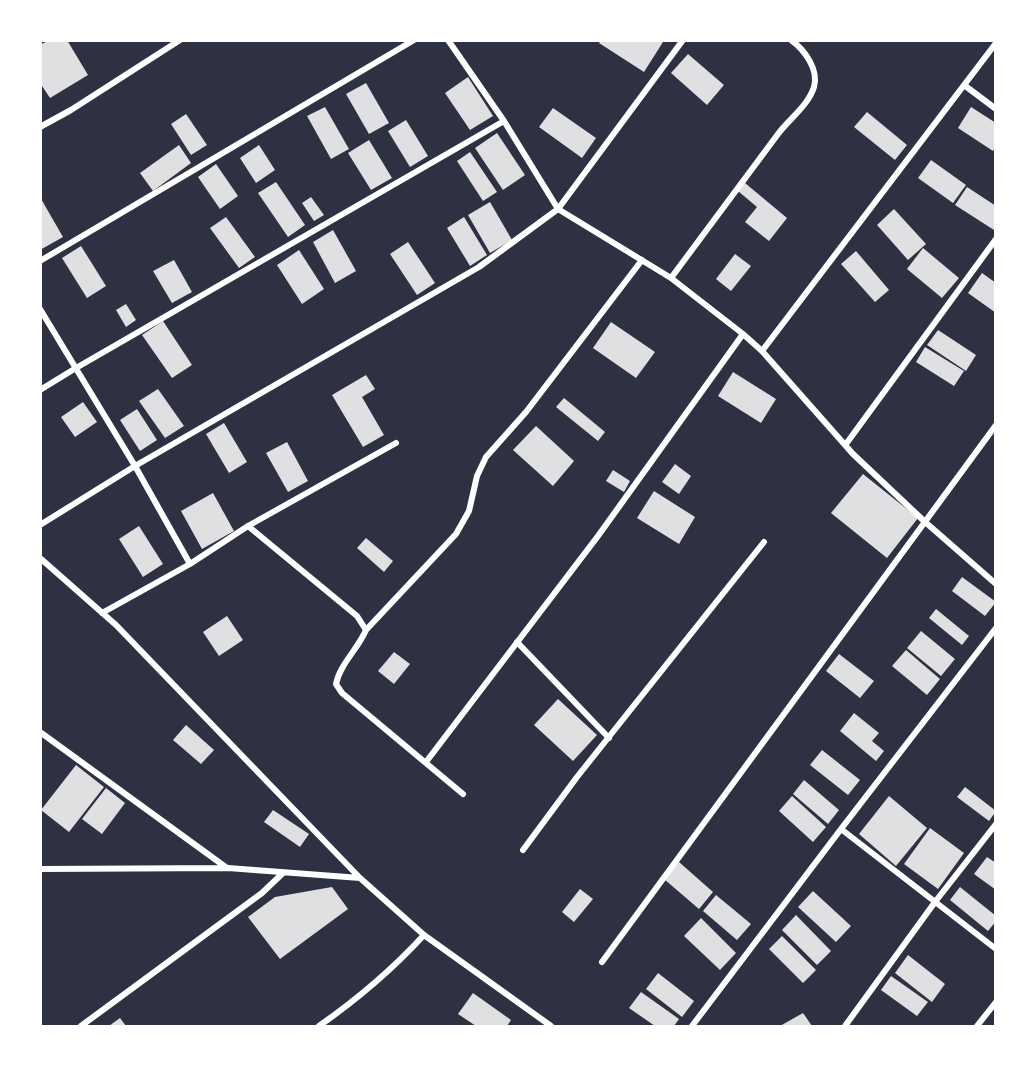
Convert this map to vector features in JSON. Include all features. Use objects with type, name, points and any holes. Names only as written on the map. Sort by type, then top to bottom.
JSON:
[{"type":"street","points":[[40,127],[71,110],[180,40]]},
{"type":"street","points":[[40,261],[414,40]]},
{"type":"street","points":[[448,40],[504,121],[558,209],[671,278],[743,334],[762,351],[853,454],[924,521],[996,584]]},
{"type":"street","points":[[40,525],[135,466],[479,267],[558,209],[682,40]]},
{"type":"street","points":[[671,278],[780,131],[805,105],[814,86],[813,69],[806,54],[791,40]]},
{"type":"street","points":[[762,351],[996,44]]},
{"type":"street","points":[[964,85],[996,109]]},
{"type":"street","points":[[40,390],[504,121]]},
{"type":"street","points":[[846,444],[996,239]]},
{"type":"street","points":[[463,794],[342,693],[336,684],[338,675],[362,640],[366,630],[456,534],[469,511],[477,476],[486,457],[526,412],[642,260]]},
{"type":"street","points":[[40,309],[135,466],[190,564]]},
{"type":"street","points":[[426,762],[598,536],[743,334]]},
{"type":"street","points":[[602,962],[996,425]]},
{"type":"street","points":[[102,613],[190,564],[248,526],[396,443]]},
{"type":"street","points":[[248,526],[357,616],[366,630]]},
{"type":"street","points":[[523,850],[577,777],[764,542]]},
{"type":"street","points":[[40,558],[116,625],[360,878],[424,935],[547,1025]]},
{"type":"street","points":[[692,1026],[996,628]]},
{"type":"street","points":[[517,642],[609,738]]},
{"type":"street","points":[[40,732],[228,868]]},
{"type":"street","points":[[845,1026],[935,902],[996,824]]},
{"type":"street","points":[[841,829],[996,949]]},
{"type":"street","points":[[40,869],[228,868],[360,878]]},
{"type":"street","points":[[81,1026],[262,893],[283,873]]},
{"type":"street","points":[[319,1026],[370,988],[424,935]]},
{"type":"street","points":[[977,1026],[996,1002]]},
{"type":"building","points":[[49,40],[67,40],[88,75],[50,98],[40,83],[40,45]]},
{"type":"building","points":[[601,40],[661,40],[663,42],[644,72],[599,43]]},
{"type":"building","points":[[688,54],[724,85],[707,105],[671,73]]},
{"type":"building","points":[[468,77],[493,116],[470,130],[445,93]]},
{"type":"building","points":[[366,83],[389,123],[369,134],[346,94]]},
{"type":"building","points":[[325,107],[349,149],[331,159],[307,116]]},
{"type":"building","points":[[971,107],[996,123],[996,146],[993,151],[958,128]]},
{"type":"building","points":[[553,108],[596,138],[582,158],[539,127]]},
{"type":"building","points":[[867,112],[907,145],[895,160],[854,127]]},
{"type":"building","points":[[186,114],[207,145],[191,155],[171,124]]},
{"type":"building","points":[[406,120],[428,156],[410,167],[388,131]]},
{"type":"building","points":[[497,133],[525,175],[503,190],[475,148]]},
{"type":"building","points":[[369,140],[392,178],[371,190],[348,153]]},
{"type":"building","points":[[179,145],[191,163],[153,191],[140,173]]},
{"type":"building","points":[[259,145],[275,170],[256,183],[240,158]]},
{"type":"building","points":[[470,152],[497,192],[483,201],[457,161]]},
{"type":"building","points":[[931,160],[966,185],[953,203],[918,178]]},
{"type":"building","points":[[216,164],[238,196],[220,209],[198,177]]},
{"type":"building","points":[[276,182],[305,225],[288,237],[258,193]]},
{"type":"building","points":[[745,183],[787,218],[769,241],[745,222],[757,207],[738,191]]},
{"type":"building","points":[[967,187],[996,206],[996,228],[994,230],[955,205]]},
{"type":"building","points":[[40,197],[63,237],[40,250]]},
{"type":"building","points":[[311,197],[324,215],[314,221],[302,203]]},
{"type":"building","points":[[490,202],[512,240],[490,253],[468,215]]},
{"type":"building","points":[[894,209],[926,244],[908,260],[877,225]]},
{"type":"building","points":[[226,217],[255,257],[239,268],[210,228]]},
{"type":"building","points":[[464,217],[487,255],[470,266],[447,228]]},
{"type":"building","points":[[333,230],[356,271],[335,283],[313,242]]},
{"type":"building","points":[[408,242],[435,283],[417,295],[390,254]]},
{"type":"building","points":[[81,246],[106,286],[87,298],[62,258]]},
{"type":"building","points":[[923,248],[959,278],[942,298],[907,269]]},
{"type":"building","points":[[299,250],[324,289],[302,304],[277,265]]},
{"type":"building","points":[[856,251],[889,290],[875,302],[841,264]]},
{"type":"building","points":[[735,254],[751,266],[731,291],[716,279]]},
{"type":"building","points":[[174,260],[192,292],[172,303],[153,271]]},
{"type":"building","points":[[982,273],[996,283],[996,313],[968,293]]},
{"type":"building","points":[[126,304],[136,320],[126,327],[116,310]]},
{"type":"building","points":[[163,321],[192,365],[172,378],[142,335]]},
{"type":"building","points":[[611,322],[655,352],[636,378],[593,348]]},
{"type":"building","points":[[938,330],[976,355],[966,371],[927,345]]},
{"type":"building","points":[[925,347],[964,371],[954,386],[916,362]]},
{"type":"building","points":[[733,372],[776,399],[761,423],[718,396]]},
{"type":"building","points":[[366,375],[375,389],[362,397],[384,435],[363,447],[332,395]]},
{"type":"building","points":[[158,389],[184,426],[165,438],[139,401]]},
{"type":"building","points":[[564,398],[605,432],[598,441],[556,407]]},
{"type":"building","points":[[83,402],[97,422],[75,437],[61,417]]},
{"type":"building","points":[[137,409],[157,440],[140,451],[120,420]]},
{"type":"building","points":[[224,423],[247,462],[229,473],[206,434]]},
{"type":"building","points":[[536,426],[574,461],[553,486],[513,450]]},
{"type":"building","points":[[287,442],[308,481],[288,492],[266,453]]},
{"type":"building","points":[[675,464],[691,476],[679,494],[662,482]]},
{"type":"building","points":[[613,470],[630,481],[624,492],[606,481]]},
{"type":"building","points":[[863,474],[918,518],[887,558],[831,513]]},
{"type":"building","points":[[654,491],[695,517],[679,544],[637,518]]},
{"type":"building","points":[[213,493],[234,531],[202,549],[181,511]]},
{"type":"building","points":[[139,526],[163,564],[143,577],[119,539]]},
{"type":"building","points":[[366,538],[393,561],[384,572],[357,548]]},
{"type":"building","points":[[962,577],[996,602],[985,616],[952,591]]},
{"type":"building","points":[[936,609],[969,636],[962,645],[929,618]]},
{"type":"building","points":[[227,616],[243,640],[219,656],[203,632]]},
{"type":"building","points":[[921,631],[955,659],[941,676],[907,648]]},
{"type":"building","points":[[906,650],[940,679],[927,695],[892,666]]},
{"type":"building","points":[[394,652],[410,664],[394,684],[378,671]]},
{"type":"building","points":[[839,654],[874,681],[860,698],[826,671]]},
{"type":"building","points":[[558,699],[597,735],[573,761],[534,725]]},
{"type":"building","points":[[854,713],[879,733],[872,741],[884,751],[876,761],[840,731]]},
{"type":"building","points":[[186,725],[214,750],[201,764],[173,740]]},
{"type":"building","points":[[822,750],[860,780],[848,795],[810,765]]},
{"type":"building","points":[[76,765],[104,787],[69,832],[41,810]]},
{"type":"building","points":[[804,780],[839,810],[828,824],[793,794]]},
{"type":"building","points":[[965,787],[996,811],[989,821],[957,797]]},
{"type":"building","points":[[106,788],[125,803],[102,834],[82,819]]},
{"type":"building","points":[[792,796],[826,827],[813,842],[779,811]]},
{"type":"building","points":[[889,796],[927,828],[896,866],[859,834]]},
{"type":"building","points":[[273,810],[309,834],[300,847],[264,822]]},
{"type":"building","points":[[930,828],[964,853],[938,889],[904,864]]},
{"type":"building","points":[[987,857],[996,863],[996,890],[974,874]]},
{"type":"building","points":[[679,862],[713,892],[699,909],[664,879]]},
{"type":"building","points":[[332,887],[348,909],[280,959],[248,917],[275,897]]},
{"type":"building","points":[[960,887],[996,916],[996,921],[988,931],[950,900]]},
{"type":"building","points":[[580,889],[593,899],[574,922],[562,912]]},
{"type":"building","points":[[813,891],[851,926],[836,942],[798,907]]},
{"type":"building","points":[[716,895],[751,924],[737,940],[703,911]]},
{"type":"building","points":[[796,915],[831,951],[817,965],[782,930]]},
{"type":"building","points":[[701,918],[736,953],[720,970],[684,936]]},
{"type":"building","points":[[782,936],[816,970],[803,983],[769,949]]},
{"type":"building","points":[[908,955],[945,984],[932,1002],[895,973]]},
{"type":"building","points":[[658,973],[694,1001],[682,1017],[646,989]]},
{"type":"building","points":[[891,976],[928,1002],[917,1016],[881,990]]},
{"type":"building","points":[[641,992],[679,1019],[674,1026],[655,1026],[629,1008]]},
{"type":"building","points":[[473,993],[511,1020],[507,1026],[476,1026],[458,1014]]},
{"type":"building","points":[[803,1013],[812,1026],[780,1026]]},
{"type":"building","points":[[120,1018],[126,1026],[109,1026]]}]
